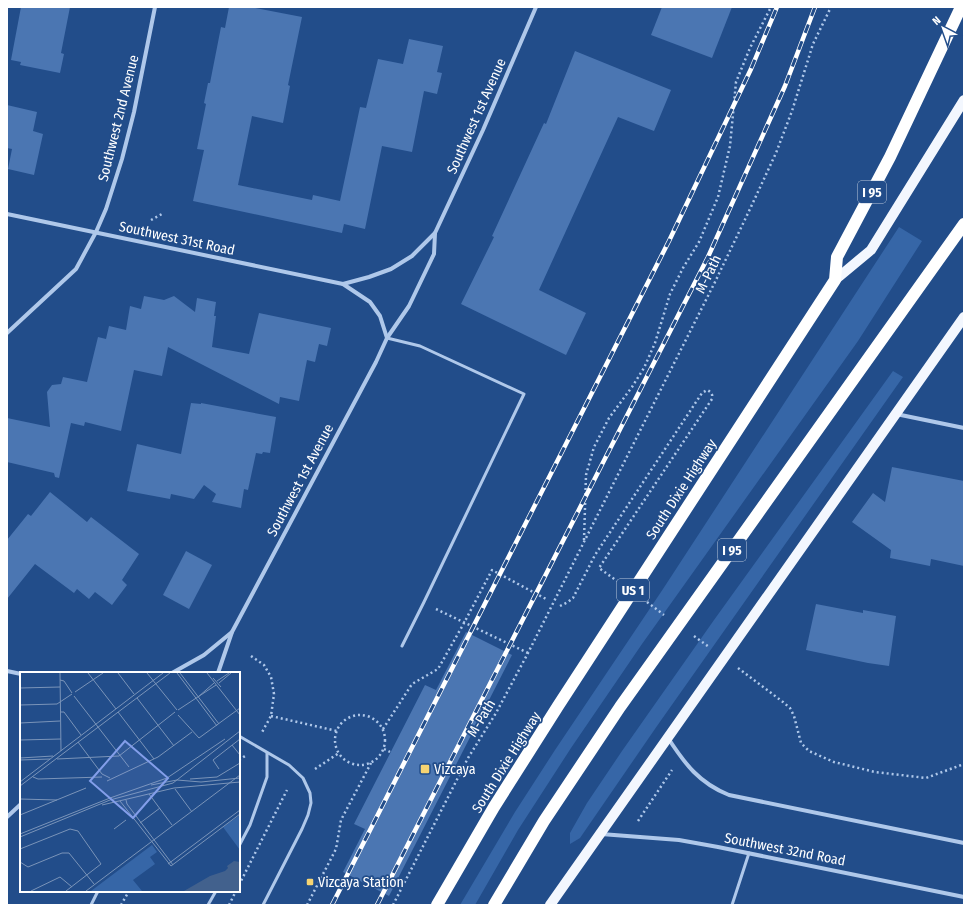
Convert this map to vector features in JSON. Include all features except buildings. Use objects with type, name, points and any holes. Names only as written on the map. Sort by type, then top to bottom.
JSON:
[{"type":"highway","name":"I 95","points":[[835,280],[837,257],[890,157],[961,7]]},
{"type":"highway","name":"I 95","points":[[494,905],[544,821],[620,707],[964,224]]},
{"type":"highway","name":"South Dixie Highway","points":[[437,905],[494,807],[546,725],[835,280]]},
{"type":"main road","name":"South Dixie Highway","points":[[835,280],[870,250],[964,100]]},
{"type":"main road","points":[[550,905],[964,317]]},
{"type":"street","name":"Southwest 2nd Avenue","points":[[7,333],[76,269],[96,232],[122,160],[134,112],[155,7]]},
{"type":"street","name":"Southwest 1st Avenue","points":[[343,284],[391,269],[412,256],[435,233],[483,130],[536,7]]},
{"type":"street","name":"Southwest 31st Road","points":[[7,214],[343,284]]},
{"type":"street","name":"Southwest 1st Avenue","points":[[218,672],[232,632],[376,362],[387,338],[409,306],[434,254],[435,233]]},
{"type":"street","points":[[343,284],[370,302],[380,316],[387,338]]},
{"type":"street","points":[[896,414],[964,428]]},
{"type":"street","name":"Southwest 1st Avenue","points":[[174,672],[204,655],[232,632]]},
{"type":"street","points":[[7,671],[20,674]]},
{"type":"street","points":[[668,738],[694,773],[718,791],[729,795],[964,843]]},
{"type":"street","points":[[7,817],[20,805]]},
{"type":"street","name":"Southwest 32nd Road","points":[[601,834],[679,840],[964,897]]},
{"type":"lane","points":[[387,338],[420,346],[524,394],[402,646]]},
{"type":"lane","points":[[240,737],[289,765],[303,778],[310,793],[311,803],[308,815],[263,905]]},
{"type":"lane","points":[[240,844],[250,824],[267,777],[267,753]]},
{"type":"lane","points":[[732,905],[749,853]]},
{"type":"lane","points":[[91,905],[98,892]]},
{"type":"lane","points":[[208,905],[215,892]]},
{"type":"path","name":"M-Path","points":[[584,540],[586,475],[594,447],[609,418],[644,368],[655,343],[670,294],[683,268],[699,242],[718,197],[727,165],[730,146],[736,82],[750,48],[770,7]]},
{"type":"path","name":"M-Path","points":[[393,905],[468,758],[496,713],[528,653],[715,282],[776,153],[792,111],[813,44],[831,7]]},
{"type":"path","points":[[151,220],[162,214]]},
{"type":"path","points":[[560,606],[573,598],[600,548],[702,393],[707,390],[711,392],[713,396],[712,399],[602,564]]},
{"type":"path","points":[[384,729],[412,684],[438,668],[492,570],[546,599]]},
{"type":"path","points":[[453,618],[528,653]]},
{"type":"path","points":[[251,656],[264,665],[271,677],[274,694],[271,716],[260,736]]},
{"type":"path","points":[[756,681],[790,708],[794,716],[801,743],[809,751],[834,762],[875,772],[926,778],[964,764]]},
{"type":"path","points":[[360,715],[369,716],[378,721],[384,729],[384,749],[379,757],[371,763],[361,765],[351,763],[343,758],[339,753],[335,740],[337,730],[342,723],[350,717],[360,715]]},
{"type":"path","points":[[271,716],[337,730]]},
{"type":"path","points":[[384,749],[390,752]]},
{"type":"path","points":[[313,771],[339,753]]},
{"type":"path","points":[[307,905],[336,849],[342,820],[371,763]]},
{"type":"path","points":[[635,825],[672,770]]},
{"type":"path","points":[[240,883],[287,790]]},
{"type":"path","points":[[122,905],[128,892]]},
{"type":"path","points":[[229,905],[236,892]]},
{"type":"shaded area","points":[[899,227],[922,241],[858,341],[642,644],[571,748],[518,830],[475,905],[460,905],[515,812],[555,750],[663,589]]},
{"type":"shaded area","points":[[893,371],[903,377],[657,726],[580,838],[570,844],[570,833],[587,803],[622,751]]},
{"type":"railway","points":[[332,905],[669,241],[751,69],[777,7]]},
{"type":"railway","points":[[377,905],[708,257],[785,86],[815,7]]},
{"type":"place","name":"Vizcaya","points":[[425,769]]},
{"type":"place","name":"Vizcaya Station","points":[[310,882]]}]
